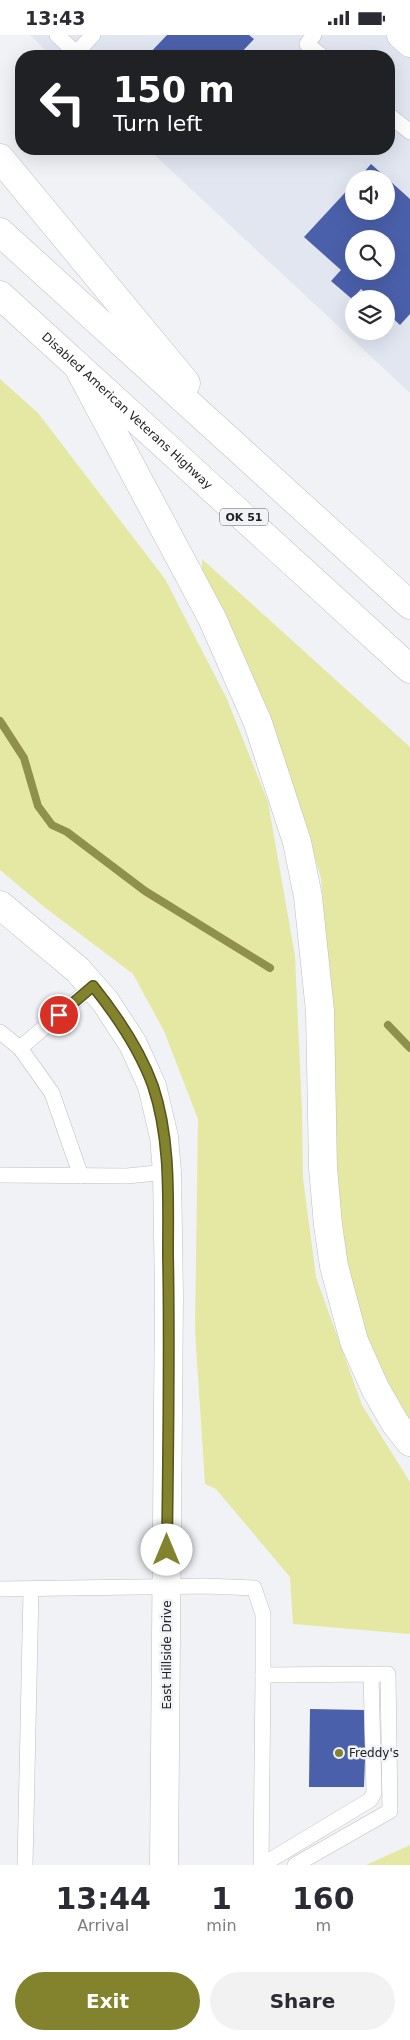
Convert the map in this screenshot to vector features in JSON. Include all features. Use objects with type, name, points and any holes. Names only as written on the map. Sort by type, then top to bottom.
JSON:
[{"type":"main road","points":[[401,35],[410,43]]},
{"type":"main road","points":[[0,158],[249,459]]},
{"type":"main road","points":[[0,232],[410,605]]},
{"type":"main road","name":"Disabled American Veterans Highway","points":[[0,295],[410,669]]},
{"type":"main road","points":[[77,365],[212,618],[258,723],[297,842],[308,897],[320,1011],[323,1168],[334,1266],[354,1341],[375,1388],[395,1423],[410,1443]]},
{"type":"main road","name":"East Hillside Drive","points":[[0,905],[78,970],[93,986],[133,1044],[152,1086],[164,1137],[167,1172],[169,1296],[164,1865]]},
{"type":"lane","points":[[57,35],[73,50]]},
{"type":"lane","points":[[79,50],[93,35]]},
{"type":"lane","points":[[314,35],[307,44],[314,50]]},
{"type":"lane","points":[[395,120],[410,132]]},
{"type":"lane","points":[[20,1048],[93,986]]},
{"type":"lane","points":[[0,1032],[20,1048],[52,1093],[81,1175]]},
{"type":"lane","points":[[0,1175],[127,1176],[167,1172]]},
{"type":"lane","points":[[0,1589],[254,1588],[264,1614],[262,1865]]},
{"type":"lane","points":[[25,1865],[31,1589]]},
{"type":"lane","points":[[263,1675],[388,1674],[390,1811],[296,1865]]},
{"type":"lane","points":[[262,1865],[370,1800],[374,1793],[371,1675]]},
{"type":"shaded area","points":[[30,35],[410,35],[410,393],[353,340],[395,340],[395,290],[345,290],[345,332],[154,155],[395,155],[395,50],[45,50]]},
{"type":"green space","points":[[0,379],[38,413],[165,579],[227,699],[268,802],[295,956],[303,1178],[316,1277],[362,1405],[410,1482],[410,1634],[293,1624],[290,1577],[216,1489],[205,1484],[195,1331],[198,1119],[164,1031],[133,974],[43,906],[0,870]]},
{"type":"green space","points":[[202,559],[410,747],[410,1421],[369,1349],[352,1302],[333,1161],[332,1026],[321,878],[270,714],[202,570]]},
{"type":"green space","points":[[410,1845],[410,1865],[366,1865]]},
{"type":"building","points":[[167,35],[249,35],[254,39],[244,50],[153,50]]},
{"type":"building","points":[[371,164],[378,170],[366,170]]},
{"type":"building","points":[[395,186],[410,199],[410,314],[400,325],[395,320],[395,290],[361,289],[345,290],[345,293],[331,281],[341,270],[304,237],[345,193],[345,220],[395,220]]},
{"type":"building","name":"Freddy's","points":[[310,1709],[364,1710],[365,1747],[369,1759],[365,1759],[364,1787],[309,1787]]},
{"type":"waterway","points":[[0,721],[24,758],[38,806],[52,825],[67,832],[145,891],[270,968]]},
{"type":"waterway","points":[[388,1025],[410,1048]]},
{"type":"place","name":"Freddy's","points":[[339,1753]]},
{"type":"route","points":[[59,1015],[93,986],[106,1001],[133,1044],[152,1086],[159,1110],[164,1137],[167,1172],[169,1296],[167,1550]]}]
